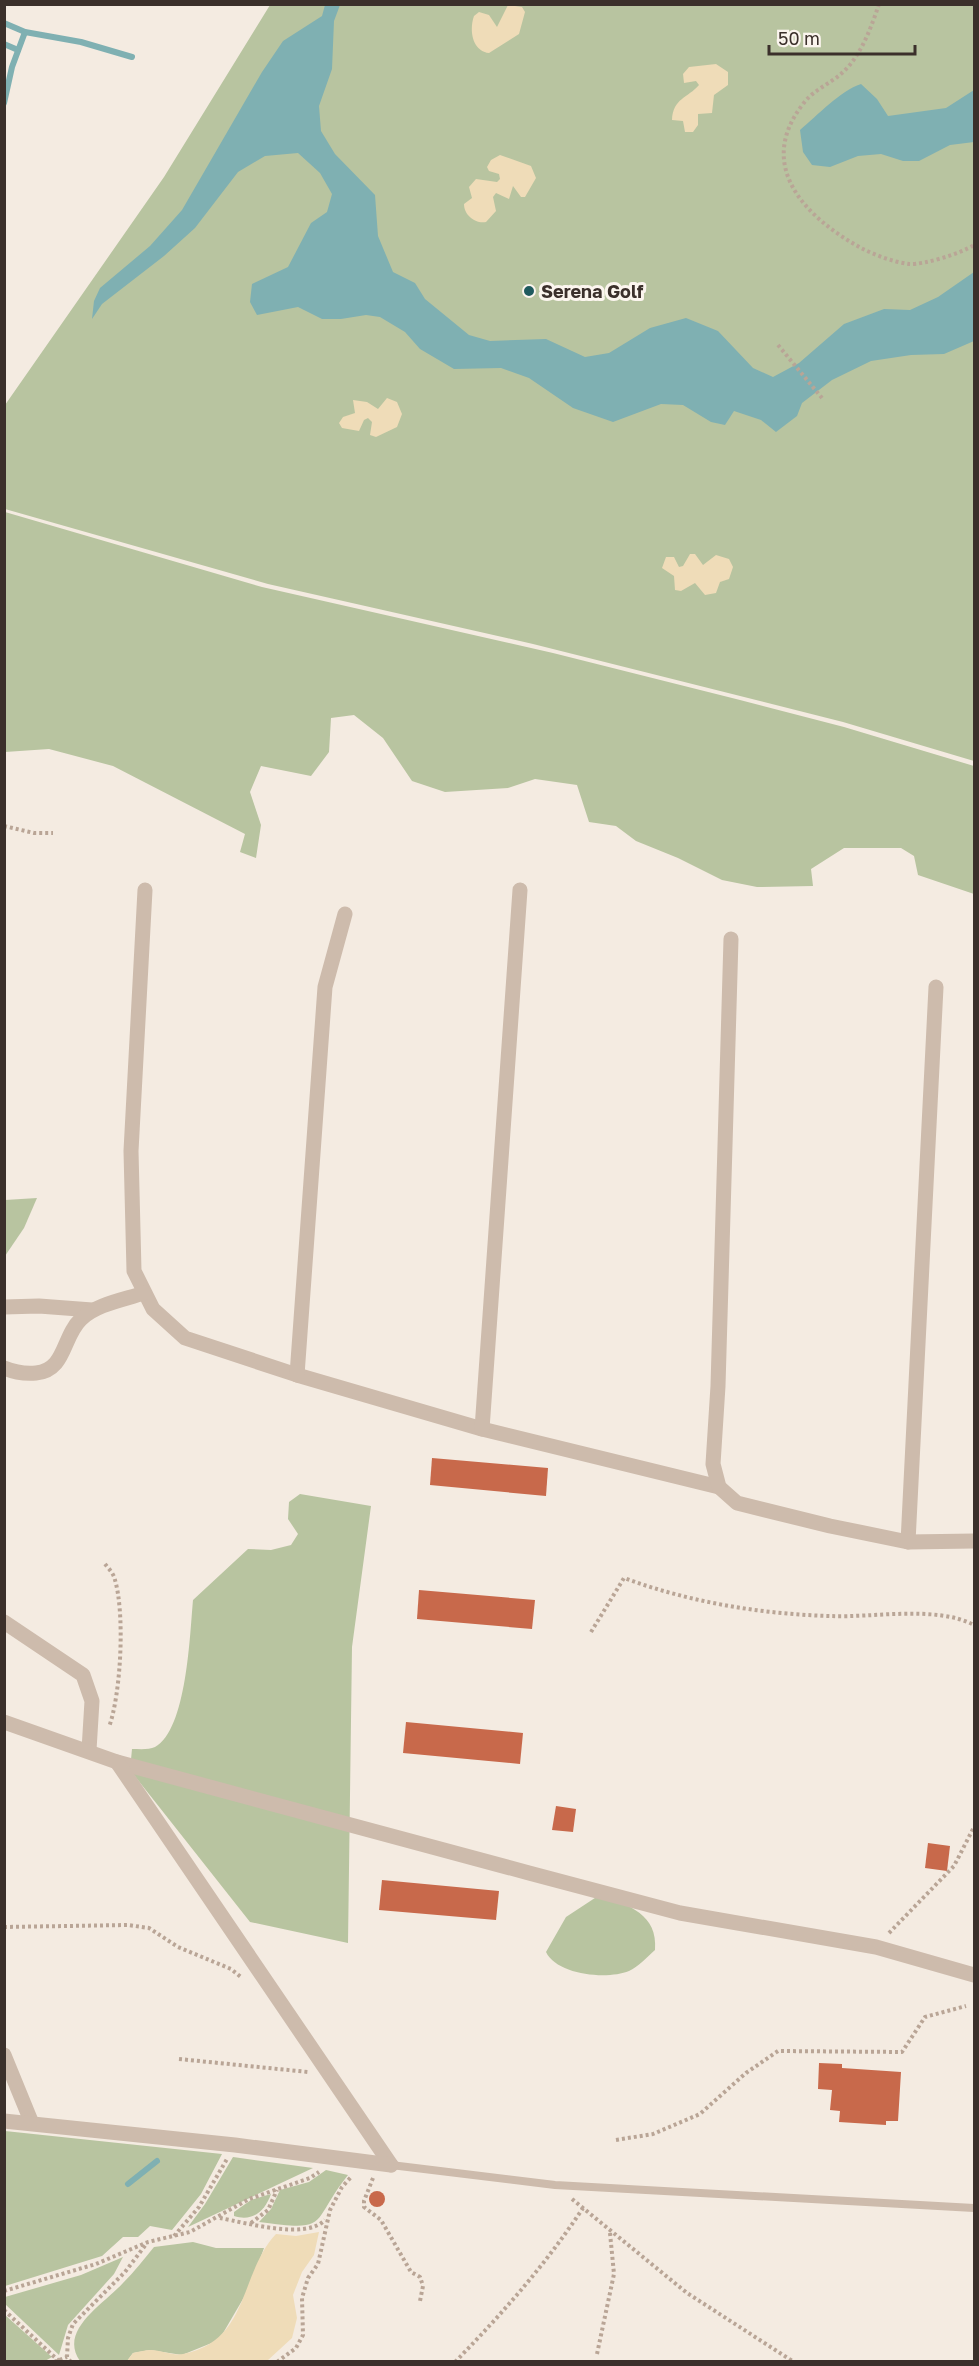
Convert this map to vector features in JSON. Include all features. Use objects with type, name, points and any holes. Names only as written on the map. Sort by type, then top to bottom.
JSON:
[{"type":"street","points":[[145,890],[131,1151],[134,1271],[153,1309],[185,1338],[297,1375],[482,1429],[718,1486],[737,1503],[908,1542],[975,1541]]},
{"type":"street","points":[[482,1429],[520,890]]},
{"type":"street","points":[[297,1375],[326,987],[345,914]]},
{"type":"street","points":[[718,1486],[713,1464],[718,1386],[731,939]]},
{"type":"street","points":[[908,1542],[936,987]]},
{"type":"street","points":[[4,1368],[31,1374],[47,1372],[57,1363],[78,1321],[92,1310],[144,1293]]},
{"type":"street","points":[[4,1307],[39,1306],[92,1310]]},
{"type":"street","points":[[4,1622],[83,1675],[92,1701],[90,1745]]},
{"type":"street","points":[[4,1722],[90,1745],[117,1762],[680,1913],[876,1947],[975,1976]]},
{"type":"street","points":[[117,1762],[327,2073],[377,2163]]},
{"type":"street","points":[[4,2055],[31,2121]]},
{"type":"street","points":[[4,2121],[31,2121],[377,2163]]},
{"type":"lane","points":[[377,2163],[555,2185],[975,2208]]},
{"type":"path","points":[[879,4],[860,51],[843,73],[804,101],[789,123],[784,140],[785,174],[804,206],[822,223],[872,254],[910,264],[964,251],[975,245]]},
{"type":"path","points":[[778,345],[822,398]]},
{"type":"path","points":[[4,826],[34,833],[54,833]]},
{"type":"path","points":[[90,1745],[109,1726],[116,1704],[119,1608],[115,1578],[105,1564]]},
{"type":"path","points":[[591,1632],[624,1578],[669,1594],[754,1609],[829,1616],[938,1615],[975,1625]]},
{"type":"path","points":[[876,1947],[954,1866],[975,1827]]},
{"type":"path","points":[[4,1927],[128,1925],[149,1928],[196,1956],[231,1969],[247,1982],[269,1986]]},
{"type":"path","points":[[616,2140],[653,2134],[700,2114],[746,2073],[778,2051],[902,2052],[925,2017],[966,2006]]},
{"type":"path","points":[[179,2059],[327,2073]]},
{"type":"path","points":[[173,2236],[199,2207],[235,2145]]},
{"type":"path","points":[[4,2291],[96,2264],[148,2242],[190,2232],[249,2199],[310,2178],[339,2158]]},
{"type":"path","points":[[277,2361],[296,2348],[303,2335],[302,2298],[308,2278],[318,2264],[328,2217],[342,2187],[377,2163]]},
{"type":"path","points":[[377,2163],[364,2206],[381,2220],[411,2272],[420,2277],[423,2286],[420,2301]]},
{"type":"path","points":[[555,2185],[687,2294],[794,2361]]},
{"type":"path","points":[[251,2223],[268,2210],[278,2189]]},
{"type":"path","points":[[455,2361],[492,2324],[553,2253],[583,2208]]},
{"type":"path","points":[[218,2218],[299,2231],[318,2228],[328,2217]]},
{"type":"path","points":[[597,2354],[614,2274],[610,2232]]},
{"type":"path","points":[[71,2361],[67,2357],[68,2338],[74,2324],[125,2272],[148,2242]]},
{"type":"path","points":[[4,2310],[58,2361],[67,2357]]},
{"type":"green space","name":"Serena Golf","points":[[270,5],[974,5],[974,761],[843,722],[533,644],[268,584],[5,509],[5,405],[164,177]]},
{"type":"green space","points":[[5,512],[262,587],[553,653],[740,700],[844,727],[974,766],[974,894],[918,875],[914,856],[901,848],[844,848],[811,869],[813,886],[757,887],[722,880],[678,858],[636,841],[616,826],[589,822],[577,785],[535,779],[508,788],[445,792],[412,781],[383,738],[354,715],[331,718],[329,752],[311,776],[261,766],[250,792],[261,825],[256,858],[240,852],[245,834],[113,766],[49,749],[5,752]]},
{"type":"green space","points":[[37,1198],[24,1228],[5,1256],[5,1200]]},
{"type":"green space","points":[[300,1494],[371,1506],[352,1647],[348,1943],[250,1922],[130,1770],[132,1749],[155,1747],[166,1737],[174,1722],[185,1680],[193,1600],[248,1549],[271,1550],[291,1545],[298,1534],[288,1519],[289,1502]]},
{"type":"green space","points":[[601,1894],[640,1913],[647,1920],[655,1938],[655,1950],[636,1967],[620,1974],[583,1974],[561,1966],[546,1952],[566,1917]]},
{"type":"green space","points":[[5,2131],[222,2154],[201,2194],[172,2230],[150,2226],[138,2237],[123,2237],[102,2256],[5,2286]]},
{"type":"green space","points":[[233,2157],[313,2168],[188,2227],[205,2204]]},
{"type":"green space","points":[[326,2170],[348,2175],[316,2221],[298,2226],[259,2222],[271,2209],[280,2190],[309,2182]]},
{"type":"green space","points":[[271,2194],[262,2210],[257,2214],[247,2217],[234,2216],[234,2212],[251,2200]]},
{"type":"green space","points":[[193,2242],[216,2248],[264,2248],[250,2287],[219,2340],[182,2355],[150,2350],[133,2353],[127,2361],[80,2361],[75,2350],[75,2339],[86,2318],[127,2279],[154,2247]]},
{"type":"green space","points":[[123,2257],[114,2274],[68,2325],[59,2355],[5,2304],[5,2297],[81,2275]]},
{"type":"green space","points":[[5,2315],[52,2357],[45,2361],[5,2361]]},
{"type":"sand","points":[[508,5],[522,7],[525,12],[519,34],[489,53],[483,51],[473,39],[474,16],[479,12],[489,15],[497,27]]},
{"type":"sand","points":[[716,64],[728,72],[728,85],[714,95],[712,113],[698,114],[698,125],[693,132],[685,132],[683,121],[672,120],[673,113],[678,103],[699,85],[696,81],[684,83],[683,74],[689,67]]},
{"type":"sand","points":[[500,155],[531,166],[536,178],[525,197],[521,197],[513,186],[509,199],[496,193],[493,197],[496,211],[486,222],[478,222],[468,215],[464,208],[464,204],[472,198],[469,187],[476,179],[497,182],[500,179],[499,174],[489,171],[487,167],[491,160]]},
{"type":"sand","points":[[387,398],[397,402],[402,414],[397,427],[376,437],[370,435],[372,422],[368,418],[364,420],[359,431],[342,428],[339,423],[343,417],[355,413],[353,400],[367,402],[378,409]]},
{"type":"sand","points":[[690,554],[695,554],[703,565],[716,555],[729,559],[733,567],[729,579],[720,582],[716,593],[705,595],[695,583],[681,591],[675,590],[674,576],[662,568],[666,557],[674,557],[679,567],[683,566]]},
{"type":"sand","points":[[319,2232],[314,2255],[302,2272],[293,2295],[297,2318],[292,2338],[267,2361],[127,2361],[133,2353],[144,2351],[155,2350],[183,2354],[205,2347],[221,2335],[232,2321],[255,2267],[276,2234],[296,2236]]},
{"type":"water","points":[[325,5],[340,5],[334,21],[332,69],[319,106],[321,131],[335,154],[375,195],[378,236],[393,272],[415,283],[425,299],[469,335],[490,341],[546,339],[585,357],[609,353],[650,328],[686,318],[718,331],[753,368],[773,377],[799,363],[844,324],[884,309],[910,310],[938,297],[974,272],[974,341],[944,354],[911,355],[871,361],[832,380],[802,403],[797,416],[776,432],[761,420],[734,411],[725,425],[711,422],[683,405],[661,404],[613,422],[573,408],[529,378],[501,368],[454,369],[420,349],[405,332],[380,317],[366,315],[322,319],[298,307],[257,315],[250,302],[252,284],[288,267],[311,223],[327,212],[332,194],[320,173],[298,153],[265,156],[238,172],[195,228],[164,256],[102,304],[92,319],[94,301],[100,288],[150,246],[182,210],[262,72],[283,41],[322,16]]},
{"type":"water","points":[[861,84],[877,99],[888,116],[946,108],[974,90],[974,142],[950,145],[919,161],[903,161],[881,154],[858,156],[830,167],[812,165],[803,152],[800,130],[837,98]]},
{"type":"building","points":[[432,1458],[548,1468],[546,1496],[430,1485]]},
{"type":"building","points":[[419,1590],[535,1600],[532,1629],[417,1619]]},
{"type":"building","points":[[406,1722],[523,1733],[520,1764],[403,1753]]},
{"type":"building","points":[[556,1806],[576,1809],[573,1832],[552,1830]]},
{"type":"building","points":[[928,1843],[950,1846],[947,1871],[925,1868]]},
{"type":"building","points":[[382,1880],[499,1891],[496,1920],[379,1910]]},
{"type":"building","points":[[819,2063],[842,2064],[842,2068],[901,2072],[898,2121],[886,2121],[886,2125],[839,2122],[840,2111],[830,2110],[832,2090],[818,2089]]},
{"type":"building","points":[[377,2191],[383,2193],[385,2199],[383,2205],[377,2207],[371,2205],[369,2199],[371,2193]]},
{"type":"waterway","points":[[4,23],[25,32],[81,42],[132,57]]},
{"type":"waterway","points":[[4,103],[12,67],[25,32]]},
{"type":"waterway","points":[[4,44],[18,50]]},
{"type":"waterway","points":[[128,2184],[157,2161]]},
{"type":"place","name":"Serena Golf","points":[[529,291]]}]
